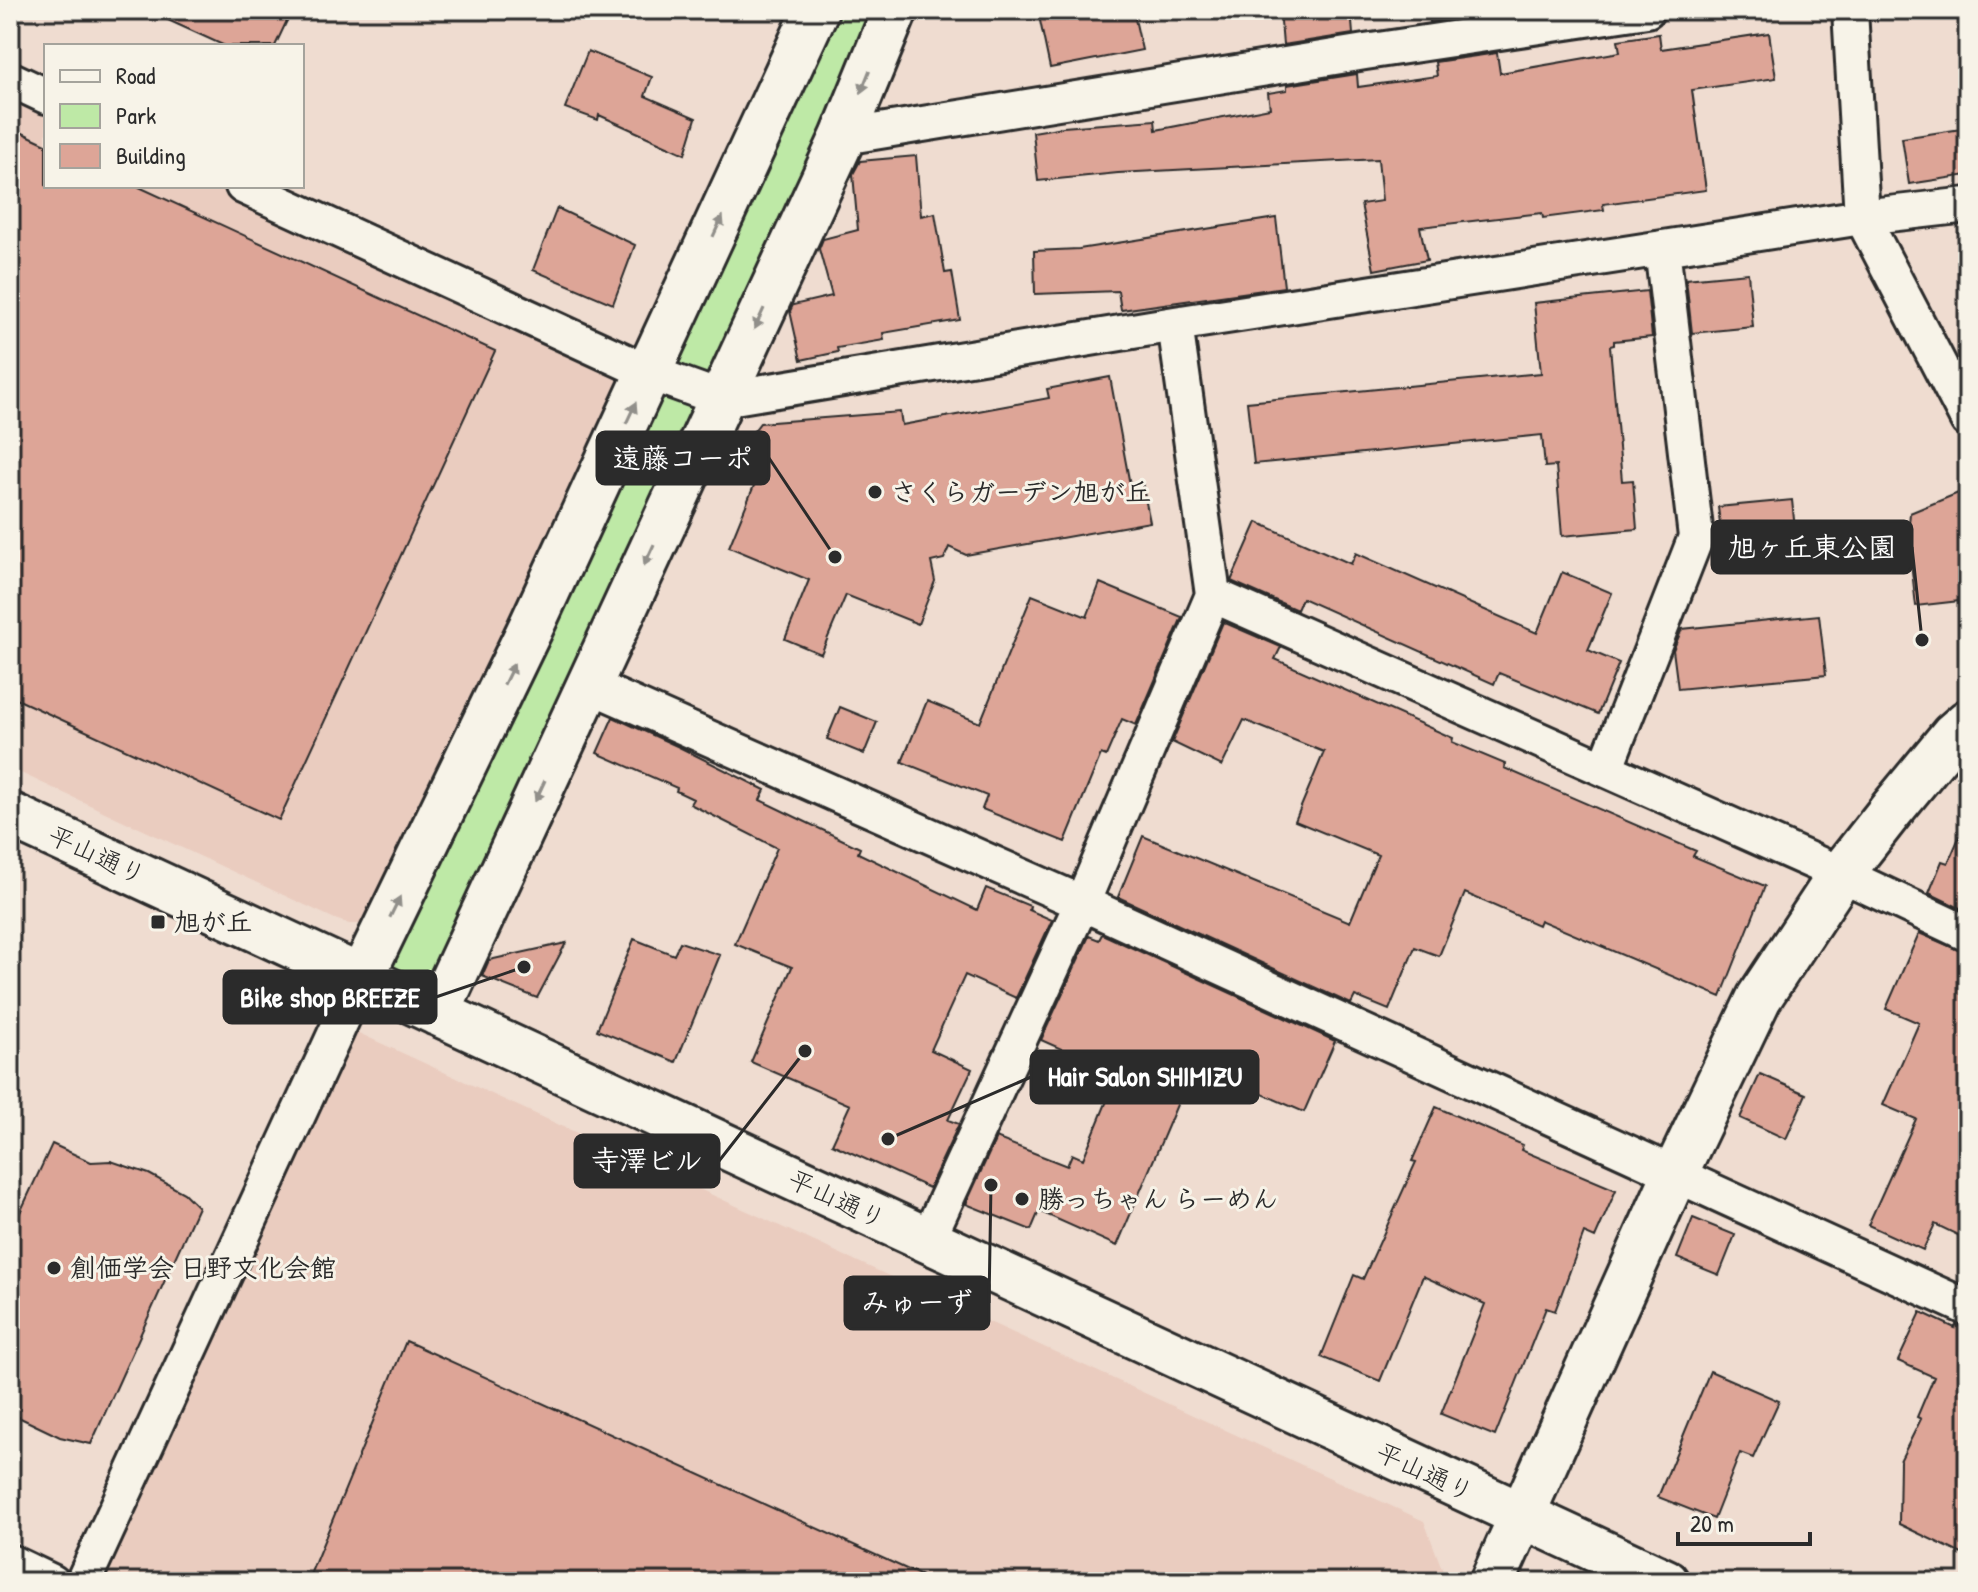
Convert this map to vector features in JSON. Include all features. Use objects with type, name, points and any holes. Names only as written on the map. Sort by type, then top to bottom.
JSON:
[{"type":"street","points":[[83,1582],[361,978],[524,643],[816,10]]},
{"type":"street","points":[[437,1013],[843,137],[895,10]]},
{"type":"street","points":[[843,137],[1350,54],[1647,10]]},
{"type":"street","points":[[1850,10],[1862,217],[1968,420]]},
{"type":"street","points":[[10,79],[44,95]]},
{"type":"street","points":[[247,188],[650,373],[722,399],[1662,248],[1862,217],[1968,205]]},
{"type":"street","points":[[1605,769],[1696,537],[1662,248]]},
{"type":"street","points":[[927,1241],[1082,903],[1213,595],[1175,324]]},
{"type":"street","points":[[1213,595],[1841,874],[1968,934]]},
{"type":"street","points":[[589,685],[1082,903],[1968,1308]]},
{"type":"street","points":[[1492,1582],[1675,1174],[1759,998],[1841,874],[1922,772],[1968,722]]},
{"type":"street","name":"平山通り","points":[[10,815],[1666,1582]]},
{"type":"street","points":[[10,1562],[52,1582]]},
{"type":"shaded area","points":[[10,79],[44,95],[44,188],[247,188],[628,362],[370,924],[349,924],[335,919],[10,768]]},
{"type":"shaded area","points":[[339,1024],[1424,1521],[1447,1582],[83,1582]]},
{"type":"green space","points":[[816,10],[895,10],[437,1013],[361,978]]},
{"type":"building","points":[[146,10],[292,10],[276,44],[221,44]]},
{"type":"building","points":[[1068,10],[1133,10],[1142,50],[1050,68],[1039,16]]},
{"type":"building","points":[[1280,10],[1351,10],[1353,34],[1283,45]]},
{"type":"building","points":[[1429,10],[1491,10],[1491,13],[1430,22]]},
{"type":"building","points":[[1769,33],[1776,78],[1692,90],[1706,190],[1603,204],[1604,210],[1543,218],[1542,213],[1420,227],[1427,260],[1374,270],[1361,204],[1382,201],[1378,159],[1118,173],[1038,181],[1033,132],[1155,120],[1156,130],[1270,108],[1268,93],[1287,90],[1287,85],[1357,74],[1358,87],[1437,76],[1435,62],[1497,53],[1500,73],[1620,52],[1618,40],[1659,34],[1661,49]]},
{"type":"building","points":[[588,51],[652,77],[645,96],[696,118],[685,154],[599,115],[598,120],[565,108]]},
{"type":"building","points":[[10,127],[44,143],[44,188],[141,188],[495,351],[279,820],[10,696]]},
{"type":"building","points":[[1968,128],[1968,175],[1909,184],[1902,138]]},
{"type":"building","points":[[916,156],[921,216],[935,213],[945,273],[952,272],[960,320],[883,333],[884,340],[837,348],[838,352],[801,360],[790,311],[793,305],[832,296],[819,249],[823,239],[858,230],[853,174],[860,161]]},
{"type":"building","points":[[557,208],[635,245],[613,304],[533,270]]},
{"type":"building","points":[[1276,218],[1284,287],[1121,310],[1118,291],[1035,294],[1034,251],[1079,249]]},
{"type":"building","points":[[1748,273],[1753,327],[1692,333],[1686,279]]},
{"type":"building","points":[[1647,291],[1652,337],[1614,341],[1614,345],[1610,346],[1622,481],[1633,480],[1637,529],[1562,536],[1556,466],[1545,467],[1542,435],[1254,464],[1247,402],[1541,373],[1534,303]]},
{"type":"building","points":[[1110,377],[1130,485],[1142,483],[1150,522],[966,555],[949,547],[944,559],[931,562],[935,581],[918,624],[846,595],[821,654],[785,639],[809,580],[729,547],[764,461],[740,449],[760,423],[900,412],[902,425],[1049,398],[1047,389]]},
{"type":"building","points":[[1968,489],[1968,600],[1916,606],[1908,536],[1910,513]]},
{"type":"building","points":[[1792,500],[1797,549],[1724,556],[1718,507]]},
{"type":"building","points":[[1257,522],[1351,564],[1356,553],[1537,633],[1562,572],[1612,593],[1588,650],[1619,663],[1598,714],[1499,673],[1494,684],[1302,598],[1297,610],[1231,581]]},
{"type":"building","points":[[1100,583],[1182,617],[1136,725],[1122,719],[1106,756],[1101,754],[1065,842],[982,809],[987,796],[902,762],[927,701],[980,723],[1032,595],[1087,617]]},
{"type":"building","points":[[1819,615],[1826,675],[1678,689],[1673,650],[1682,629]]},
{"type":"building","points":[[1223,622],[1281,647],[1275,659],[1453,738],[1452,742],[1505,764],[1504,768],[1696,851],[1693,856],[1765,886],[1721,997],[1540,920],[1538,925],[1465,893],[1439,956],[1415,947],[1389,1010],[1355,996],[1351,1004],[1118,897],[1143,836],[1350,922],[1378,855],[1295,821],[1324,752],[1244,720],[1222,766],[1172,742]]},
{"type":"building","points":[[840,707],[877,722],[864,754],[827,739]]},
{"type":"building","points":[[613,717],[765,790],[760,800],[860,848],[858,853],[977,910],[986,888],[1030,906],[1029,910],[1052,920],[1016,998],[965,975],[931,1050],[972,1069],[948,1120],[959,1124],[929,1188],[832,1144],[850,1105],[751,1062],[792,967],[735,944],[777,848],[690,804],[693,799],[676,791],[677,788],[597,753]]},
{"type":"building","points":[[1968,817],[1968,912],[1929,893],[1942,861],[1948,863]]},
{"type":"building","points":[[1919,933],[1968,954],[1968,1240],[1935,1224],[1923,1250],[1868,1225],[1916,1119],[1883,1105],[1919,1023],[1886,1009]]},
{"type":"building","points":[[1102,934],[1335,1041],[1304,1112],[1205,1069],[1204,1072],[1193,1067],[1117,1246],[1039,1211],[1031,1230],[966,1204],[996,1138],[1067,1166],[1072,1154],[1083,1159],[1118,1074],[1041,1040],[1089,936],[1099,940]]},
{"type":"building","points":[[634,939],[674,955],[680,942],[720,955],[676,1062],[597,1030]]},
{"type":"building","points":[[566,943],[537,998],[482,976],[489,960]]},
{"type":"building","points":[[1760,1074],[1806,1094],[1786,1139],[1740,1118]]},
{"type":"building","points":[[1436,1107],[1523,1145],[1521,1150],[1616,1190],[1595,1238],[1584,1233],[1555,1311],[1546,1308],[1495,1436],[1441,1414],[1485,1304],[1423,1276],[1380,1381],[1321,1357],[1354,1275],[1363,1279],[1416,1162],[1412,1161]]},
{"type":"building","points":[[52,1144],[91,1162],[111,1161],[149,1174],[184,1193],[198,1207],[91,1444],[60,1437],[10,1413],[10,1234]]},
{"type":"building","points":[[1693,1218],[1735,1235],[1719,1275],[1677,1258]]},
{"type":"building","points":[[1921,1312],[1955,1328],[1956,1325],[1968,1328],[1968,1557],[1899,1524],[1900,1461],[1921,1419],[1917,1417],[1934,1377],[1898,1361]]},
{"type":"building","points":[[406,1341],[935,1582],[307,1582]]},
{"type":"building","points":[[1710,1371],[1779,1401],[1753,1458],[1740,1453],[1714,1519],[1658,1497]]},
{"type":"place","name":"さくらガーデン旭が丘","points":[[875,492]]},
{"type":"place","name":"遠藤コーポ","points":[[835,557]]},
{"type":"place","name":"旭ヶ丘東公園","points":[[1922,640]]},
{"type":"place","name":"旭が丘","points":[[158,922]]},
{"type":"place","name":"Bike shop BREEZE","points":[[524,967]]},
{"type":"place","name":"寺澤ビル","points":[[805,1051]]},
{"type":"place","name":"Hair Salon SHIMIZU","points":[[888,1139]]},
{"type":"place","name":"みゅーず","points":[[991,1185]]},
{"type":"place","name":"勝っちゃん らーめん","points":[[1022,1199]]},
{"type":"place","name":"創価学会 日野文化会館","points":[[54,1268]]}]
